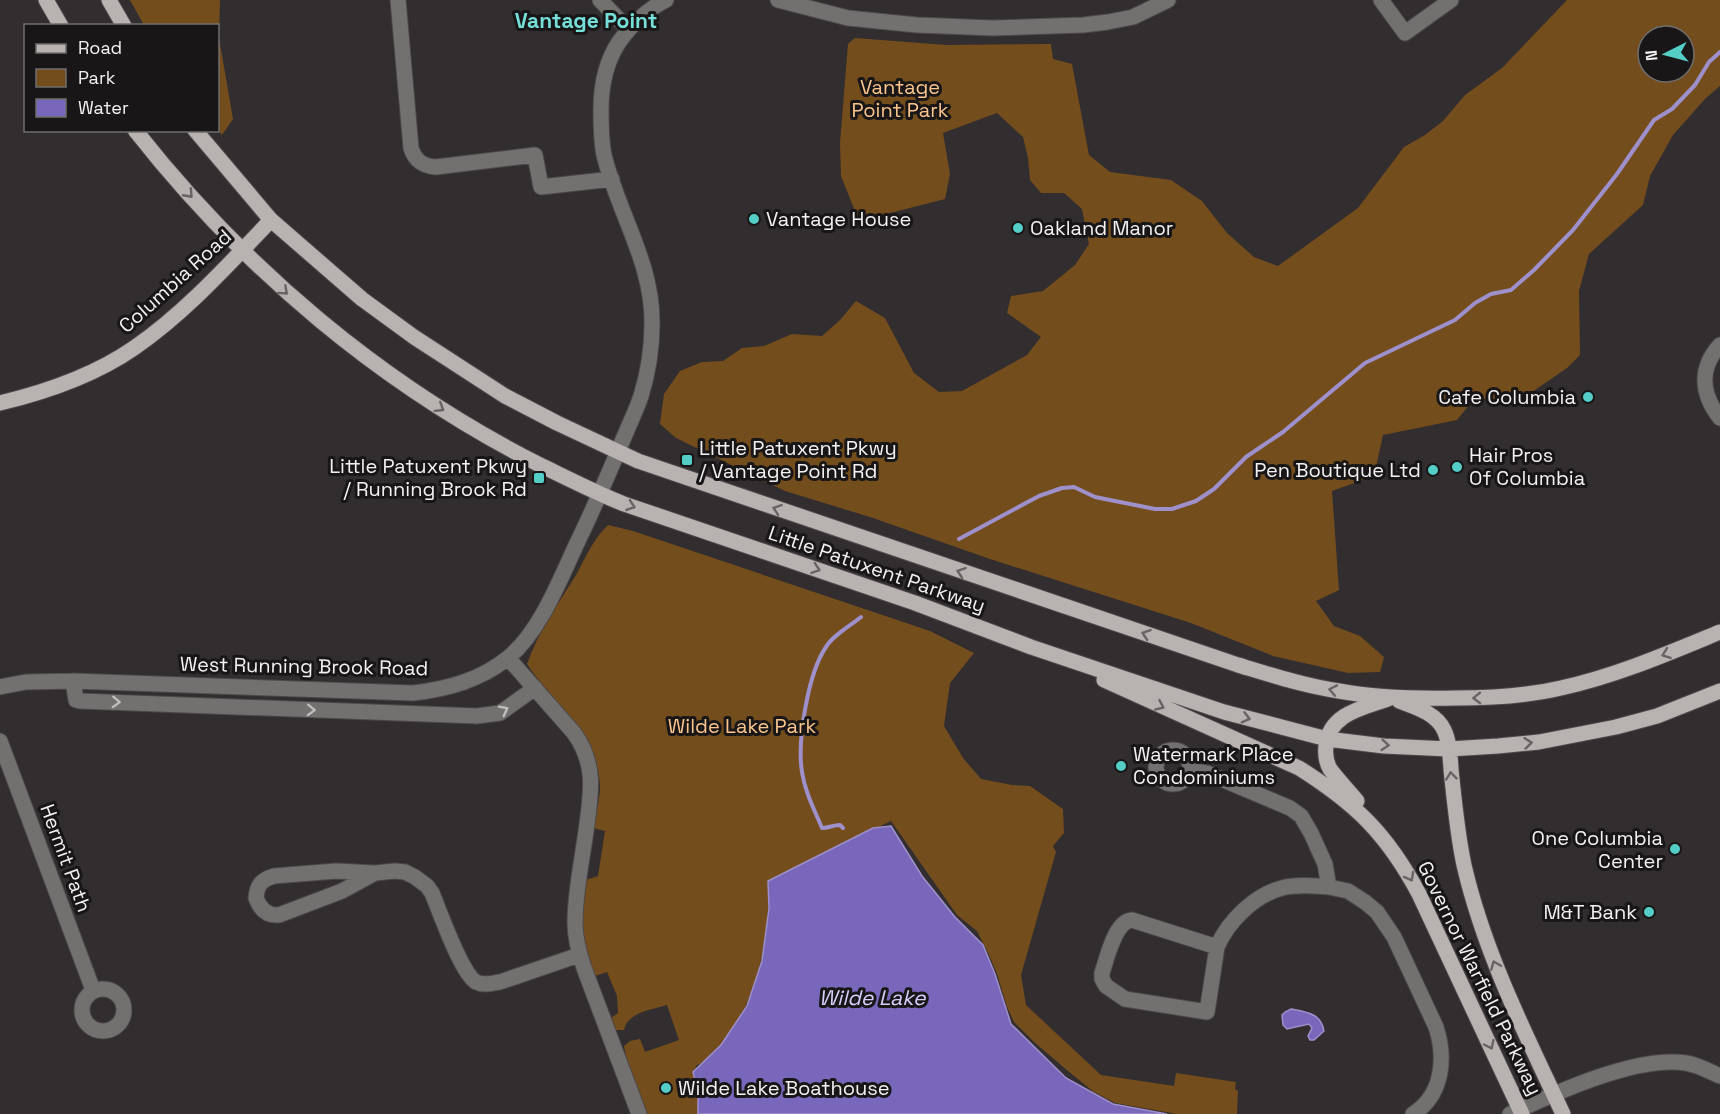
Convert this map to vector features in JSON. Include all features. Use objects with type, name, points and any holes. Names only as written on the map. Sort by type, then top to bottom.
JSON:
[{"type":"main road","points":[[46,0],[60,24]]},
{"type":"main road","points":[[109,0],[123,24]]},
{"type":"main road","name":"Little Patuxent Parkway","points":[[137,132],[193,199],[242,250],[283,290],[331,331],[388,374],[488,438],[600,495],[915,603],[1031,647],[1224,712],[1280,728],[1327,738],[1384,746],[1449,749],[1539,742],[1657,716],[1720,691]]},
{"type":"main road","name":"Little Patuxent Parkway","points":[[197,132],[271,220],[362,299],[449,361],[506,396],[557,423],[638,460],[1238,665],[1288,680],[1339,691],[1391,698],[1493,698],[1561,688],[1609,675],[1720,632]]},
{"type":"main road","name":"Columbia Road","points":[[0,403],[90,373],[134,348],[184,307],[271,220]]},
{"type":"main road","name":"Governor Warfield Parkway","points":[[1031,647],[1299,768],[1355,807],[1376,829],[1405,868],[1419,894],[1517,1113]]},
{"type":"main road","points":[[1376,829],[1359,803],[1330,768],[1325,749],[1331,728],[1337,721],[1347,714],[1391,698]]},
{"type":"main road","name":"Governor Warfield Parkway","points":[[1391,698],[1430,714],[1438,721],[1446,735],[1462,853],[1477,913],[1506,991],[1563,1114]]},
{"type":"street","points":[[398,0],[411,148],[420,163],[436,167],[535,155],[541,187],[612,179]]},
{"type":"street","points":[[600,0],[628,29]]},
{"type":"street","name":"West Running Brook Road","points":[[0,687],[26,682],[73,681],[413,693],[434,691],[462,683],[492,669],[520,646],[544,611],[600,495],[641,396],[648,370],[652,323],[651,297],[640,254],[604,155],[601,102],[606,65],[628,29],[643,14],[666,0]]},
{"type":"street","points":[[778,0],[848,18],[917,25],[993,28],[1108,22],[1132,17],[1168,0]]},
{"type":"street","points":[[1382,0],[1405,33],[1451,0]]},
{"type":"street","points":[[1717,348],[1705,374],[1705,382],[1709,402],[1720,417]]},
{"type":"street","points":[[508,658],[582,744],[590,771],[591,792],[575,920],[579,954],[639,1114]]},
{"type":"street","points":[[73,681],[76,700],[80,701],[477,716],[500,713],[509,709],[535,688]]},
{"type":"street","name":"Hermit Path","points":[[0,741],[93,990]]},
{"type":"street","points":[[1191,770],[1207,773],[1290,808],[1301,816],[1325,864],[1329,887]]},
{"type":"street","points":[[375,873],[342,891],[279,915],[273,916],[262,910],[256,898],[259,884],[274,876],[336,871],[405,872],[422,881],[432,893],[464,968],[479,983],[500,982],[579,954]]},
{"type":"street","points":[[1217,947],[1127,920],[1118,928],[1102,979],[1106,986],[1125,999],[1207,1012],[1217,947],[1221,939],[1234,921],[1251,904],[1268,893],[1284,887],[1305,885],[1329,887],[1348,891],[1377,912],[1394,938],[1436,1027],[1440,1041],[1442,1058],[1440,1076],[1427,1102],[1413,1114]]},
{"type":"street","points":[[1517,1113],[1554,1095],[1612,1074],[1653,1063],[1685,1063],[1720,1076]]},
{"type":"green space","points":[[130,0],[220,0],[219,38],[219,24],[143,24]]},
{"type":"green space","name":"Vantage Point Park","points":[[1567,0],[1720,0],[1720,86],[1705,99],[1673,135],[1650,176],[1643,205],[1589,254],[1579,291],[1580,355],[1567,368],[1522,399],[1474,399],[1457,420],[1383,435],[1374,476],[1332,491],[1339,590],[1316,601],[1334,626],[1360,636],[1384,657],[1380,672],[1348,673],[1273,656],[1191,623],[785,491],[676,438],[660,424],[664,394],[680,371],[702,362],[723,361],[742,348],[764,346],[792,334],[822,336],[856,301],[885,318],[914,373],[939,392],[962,391],[1027,355],[1041,337],[1007,313],[1011,296],[1043,291],[1075,265],[1089,244],[1082,209],[1064,193],[1041,193],[1030,180],[1023,137],[997,113],[943,133],[950,174],[945,199],[859,221],[841,176],[840,143],[848,44],[855,38],[946,45],[1051,44],[1053,59],[1072,64],[1089,155],[1110,172],[1171,180],[1202,201],[1227,233],[1254,257],[1278,266],[1358,208],[1404,147],[1443,121],[1465,95],[1502,68]]},
{"type":"green space","points":[[219,38],[233,119],[222,135],[219,130]]},
{"type":"green space","name":"Wilde Lake Park","points":[[608,525],[633,531],[930,631],[974,653],[950,683],[944,726],[963,758],[981,779],[1030,786],[1063,809],[1064,833],[1053,846],[1056,852],[1021,975],[1026,1005],[1101,1075],[1174,1086],[1176,1073],[1236,1082],[1237,1114],[1177,1114],[1115,1103],[1094,1092],[1068,1071],[1014,1022],[997,974],[977,931],[957,915],[891,821],[768,881],[768,917],[759,970],[747,1003],[730,1038],[706,1060],[697,1065],[693,1072],[698,1093],[698,1114],[646,1114],[624,1046],[630,1041],[640,1039],[645,1052],[679,1040],[667,1005],[635,1015],[626,1024],[624,1030],[616,1030],[611,1018],[618,1013],[617,996],[607,972],[595,976],[584,948],[582,922],[586,880],[598,876],[605,831],[593,828],[600,792],[597,768],[592,751],[583,735],[527,664],[549,618],[594,542]]},
{"type":"water","name":"Wilde Lake","points":[[891,826],[922,876],[955,917],[983,945],[1011,1024],[1066,1078],[1113,1104],[1167,1114],[698,1114],[698,1093],[693,1072],[721,1045],[747,1006],[762,961],[769,908],[768,881],[873,828]]},
{"type":"water","points":[[1291,1009],[1316,1017],[1320,1020],[1324,1031],[1314,1040],[1310,1040],[1308,1036],[1312,1028],[1309,1024],[1287,1029],[1283,1025],[1282,1015]]},
{"type":"waterway","points":[[959,539],[1039,496],[1062,488],[1074,487],[1095,497],[1155,509],[1172,509],[1196,501],[1214,489],[1246,457],[1283,432],[1365,363],[1455,320],[1475,303],[1491,294],[1511,290],[1573,230],[1617,174],[1654,120],[1672,109],[1695,85],[1709,62],[1720,52]]},
{"type":"waterway","points":[[843,828],[840,825],[822,828],[803,779],[801,743],[809,690],[820,659],[833,639],[861,617]]},
{"type":"place","name":"Vantage House","points":[[754,219]]},
{"type":"place","name":"Oakland Manor","points":[[1018,228]]},
{"type":"place","name":"Cafe Columbia","points":[[1588,397]]},
{"type":"place","name":"Little Patuxent Pkwy / Vantage Point Rd","points":[[687,460]]},
{"type":"place","name":"Hair Pros Of Columbia","points":[[1457,467]]},
{"type":"place","name":"Pen Boutique Ltd","points":[[1433,470]]},
{"type":"place","name":"Little Patuxent Pkwy / Running Brook Rd","points":[[539,478]]},
{"type":"place","name":"Watermark Place Condominiums","points":[[1121,766]]},
{"type":"place","name":"One Columbia Center","points":[[1675,849]]},
{"type":"place","name":"M&T Bank","points":[[1649,912]]},
{"type":"place","name":"Wilde Lake Boathouse","points":[[666,1088]]},
{"type":"district","name":"Vantage Point","points":[[586,20]]}]
